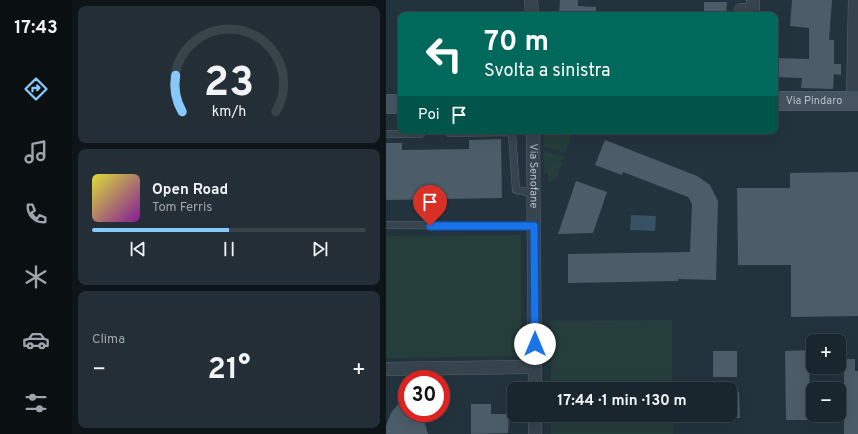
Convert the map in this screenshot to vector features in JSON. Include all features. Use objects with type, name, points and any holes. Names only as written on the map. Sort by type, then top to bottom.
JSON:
[{"type":"street","points":[[532,0],[532,12]]},
{"type":"street","points":[[741,12],[741,10],[753,10],[753,0]]},
{"type":"street","points":[[856,4],[856,101]]},
{"type":"street","name":"Via Pindaro","points":[[778,101],[856,101]]},
{"type":"street","points":[[386,104],[398,104]]},
{"type":"street","name":"Via Senofane","points":[[533,134],[535,382]]},
{"type":"street","points":[[386,369],[535,367]]},
{"type":"street","points":[[535,422],[535,434]]},
{"type":"lane","points":[[386,134],[420,134]]},
{"type":"lane","points":[[512,134],[516,190],[518,192],[534,193]]},
{"type":"lane","points":[[386,225],[534,226]]},
{"type":"green space","points":[[544,134],[572,134],[565,153],[544,146]]},
{"type":"green space","points":[[544,151],[564,157],[563,160],[544,162]]},
{"type":"green space","points":[[563,161],[556,179],[548,182],[548,173],[544,174],[544,162]]},
{"type":"green space","points":[[521,235],[522,356],[386,358],[386,236]]},
{"type":"green space","points":[[672,320],[672,382],[551,382],[551,321]]},
{"type":"green space","points":[[551,422],[672,422],[673,434],[551,434]]},
{"type":"water","points":[[631,215],[656,216],[655,231],[630,230]]},
{"type":"building","points":[[560,0],[578,0],[578,6],[596,7],[596,12],[559,12]]},
{"type":"building","points":[[792,0],[832,0],[829,40],[834,40],[834,64],[841,64],[841,75],[834,74],[833,89],[801,88],[802,78],[778,77],[778,58],[809,59],[809,28],[790,26]]},
{"type":"building","points":[[704,2],[727,2],[726,12],[704,12]]},
{"type":"building","points":[[501,139],[502,198],[386,200],[386,143],[402,143],[402,150],[469,149],[469,140]]},
{"type":"building","points":[[605,140],[697,176],[710,185],[718,201],[716,280],[678,279],[678,281],[568,283],[568,254],[690,252],[692,204],[688,197],[623,172],[622,175],[595,165]]},
{"type":"building","points":[[858,172],[858,316],[791,317],[791,265],[738,265],[737,188],[790,188],[790,173]]},
{"type":"building","points":[[576,181],[607,192],[593,233],[558,234]]},
{"type":"building","points":[[806,350],[806,374],[809,374],[809,382],[806,382],[806,420],[786,420],[785,351]]},
{"type":"building","points":[[713,351],[737,351],[737,377],[713,377]]},
{"type":"building","points":[[846,359],[855,359],[855,371],[858,371],[858,434],[844,434],[844,422],[846,422],[846,382],[844,382],[844,374],[846,374]]},
{"type":"building","points":[[737,392],[739,392],[740,418],[737,418]]},
{"type":"building","points":[[398,404],[398,422],[425,422],[428,434],[386,434],[386,426],[391,413]]},
{"type":"building","points":[[471,404],[491,404],[491,414],[507,414],[508,433],[471,434]]},
{"type":"route","points":[[430,226],[534,226],[535,344]]}]
